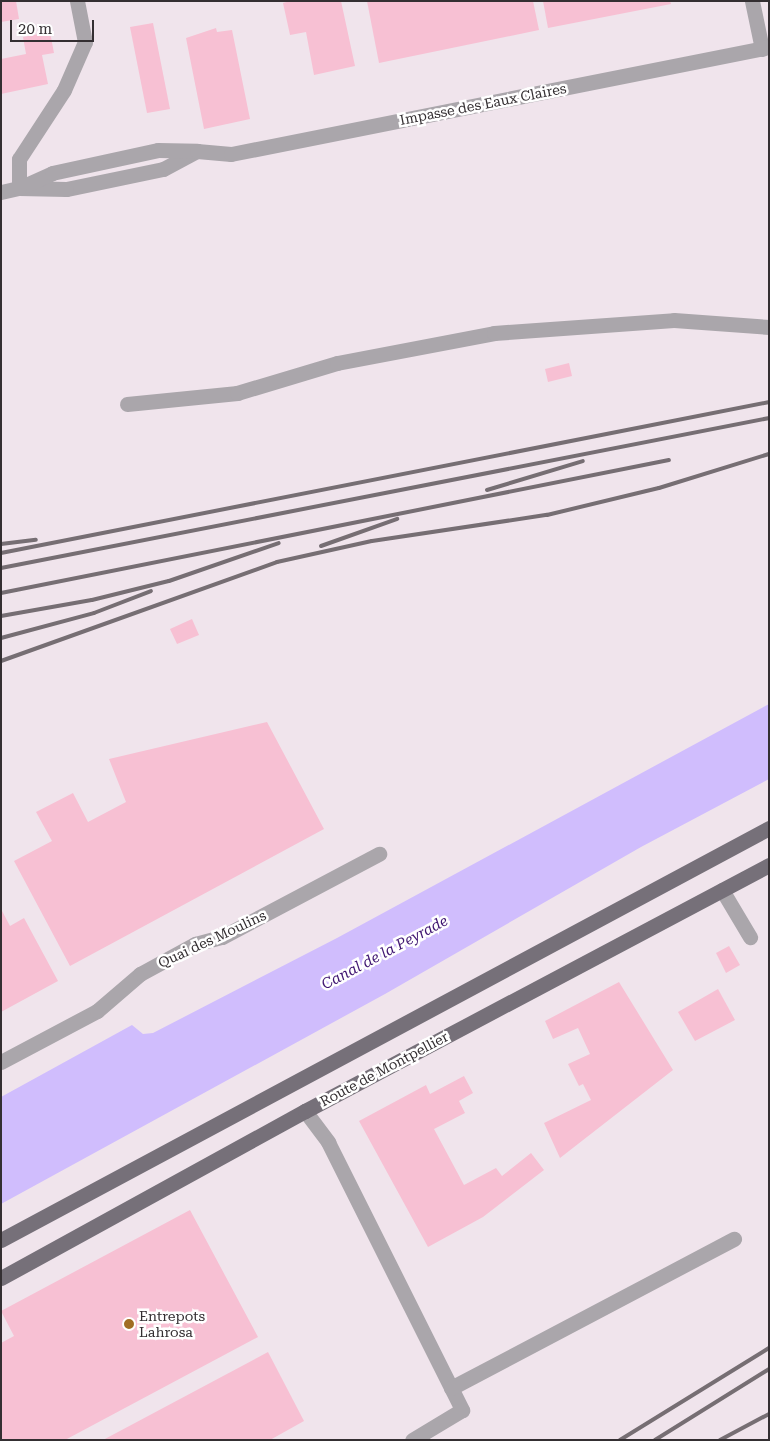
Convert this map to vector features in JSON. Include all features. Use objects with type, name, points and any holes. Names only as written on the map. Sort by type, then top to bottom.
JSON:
[{"type":"main road","points":[[1,1240],[769,828]]},
{"type":"main road","name":"Route de Montpellier","points":[[1,1278],[305,1111],[769,865]]},
{"type":"street","points":[[19,188],[19,159],[64,90],[85,42],[77,1]]},
{"type":"street","points":[[752,1],[765,48]]},
{"type":"street","name":"Impasse des Eaux Claires","points":[[1,192],[19,188],[52,172],[158,150],[230,154],[765,48]]},
{"type":"street","points":[[127,404],[238,393],[336,363],[494,333],[674,320],[769,327]]},
{"type":"street","name":"Quai des Moulins","points":[[1,1062],[97,1011],[140,974],[195,944],[222,937],[378,854]]},
{"type":"street","points":[[722,890],[750,938]]},
{"type":"street","points":[[305,1111],[328,1142],[462,1410],[412,1440]]},
{"type":"street","points":[[451,1388],[734,1240]]},
{"type":"water","name":"Canal de la Peyrade","points":[[769,704],[769,779],[641,847],[385,994],[1,1204],[1,1097],[132,1025],[143,1034],[153,1033],[337,938]]},
{"type":"building","points":[[1,1],[16,1],[19,19],[1,22]]},
{"type":"building","points":[[290,1],[341,1],[355,66],[314,75],[306,32],[290,35],[283,3]]},
{"type":"building","points":[[367,1],[533,1],[539,30],[379,63]]},
{"type":"building","points":[[543,1],[670,1],[671,4],[548,28]]},
{"type":"building","points":[[153,23],[170,109],[147,113],[130,27]]},
{"type":"building","points":[[216,28],[217,32],[232,30],[250,119],[204,129],[186,38]]},
{"type":"building","points":[[50,32],[54,53],[42,55],[48,84],[1,94],[1,59],[26,54],[23,37]]},
{"type":"building","points":[[569,363],[572,376],[548,382],[545,369]]},
{"type":"building","points":[[192,619],[199,635],[177,644],[170,629]]},
{"type":"building","points":[[267,722],[324,829],[70,966],[14,861],[52,841],[36,812],[73,793],[88,822],[126,802],[109,759]]},
{"type":"building","points":[[1,909],[10,926],[24,918],[58,981],[1,1012]]},
{"type":"building","points":[[729,946],[740,965],[726,973],[716,953]]},
{"type":"building","points":[[619,982],[673,1070],[560,1158],[544,1123],[591,1100],[583,1084],[579,1086],[568,1064],[590,1054],[578,1028],[553,1039],[545,1021]]},
{"type":"building","points":[[718,989],[735,1020],[695,1041],[678,1012]]},
{"type":"building","points":[[464,1076],[473,1093],[459,1101],[465,1113],[434,1129],[464,1185],[496,1168],[502,1176],[531,1153],[544,1170],[483,1217],[428,1247],[359,1121],[426,1085],[430,1094]]},
{"type":"building","name":"Entrepots Lahrosa","points":[[190,1210],[258,1337],[65,1440],[1,1440],[1,1343],[14,1336],[1,1311]]},
{"type":"building","points":[[268,1352],[304,1421],[270,1440],[103,1440]]},
{"type":"railway","points":[[1,553],[769,402]]},
{"type":"railway","points":[[1,568],[769,418]]},
{"type":"railway","points":[[1,661],[277,562],[372,541],[547,515],[659,488],[769,454]]},
{"type":"railway","points":[[1,593],[669,460]]},
{"type":"railway","points":[[487,490],[583,461]]},
{"type":"railway","points":[[321,546],[397,519]]},
{"type":"railway","points":[[1,544],[36,540]]},
{"type":"railway","points":[[1,616],[92,600],[169,581],[279,543]]},
{"type":"railway","points":[[1,638],[94,613],[151,591]]},
{"type":"railway","points":[[620,1440],[769,1348]]},
{"type":"railway","points":[[655,1440],[769,1369]]},
{"type":"railway","points":[[720,1440],[769,1414]]},
{"type":"place","name":"Entrepots Lahrosa","points":[[129,1324]]}]
